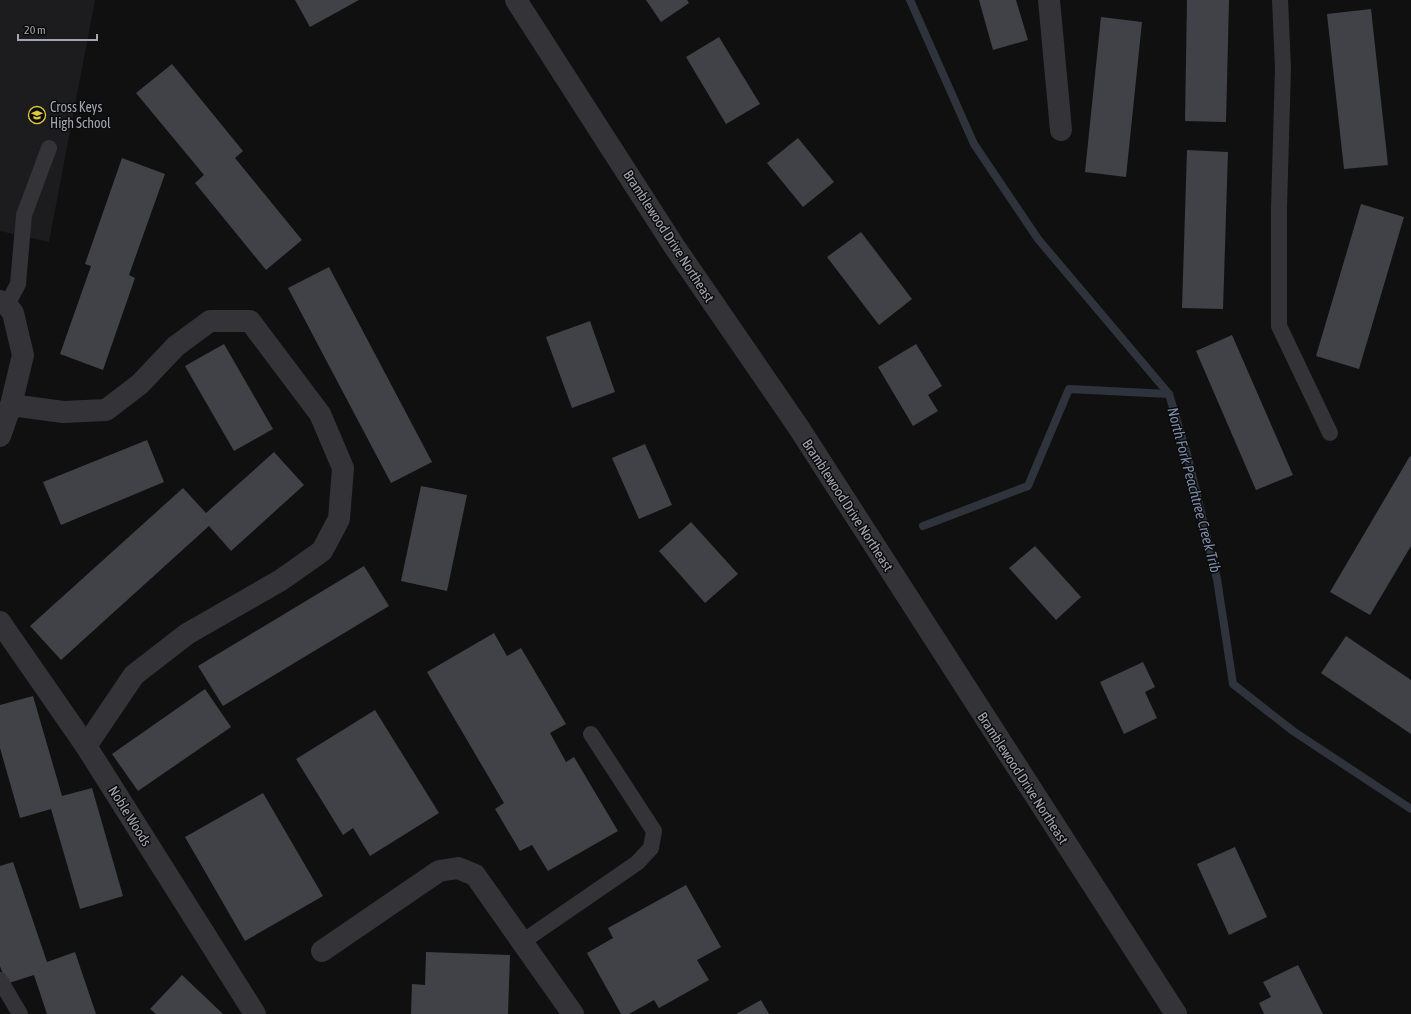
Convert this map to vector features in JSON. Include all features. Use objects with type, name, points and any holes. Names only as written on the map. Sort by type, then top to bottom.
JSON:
[{"type":"street","name":"Bramblewood Drive Northeast","points":[[516,0],[674,246],[799,428],[1176,1014]]},
{"type":"street","points":[[1049,0],[1061,130]]},
{"type":"street","points":[[0,436],[11,405],[23,355],[13,313],[3,303]]},
{"type":"street","points":[[11,405],[63,412],[106,410],[140,384],[176,346],[210,321],[250,321],[320,414],[343,468],[340,519],[322,551],[281,580],[188,634],[134,675],[86,746]]},
{"type":"street","name":"Noble Woods","points":[[0,622],[86,746],[255,1014]]},
{"type":"street","points":[[322,951],[439,871],[458,868],[475,875],[573,1014]]},
{"type":"lane","points":[[1280,0],[1283,68],[1279,208],[1279,326],[1330,433]]},
{"type":"lane","points":[[3,303],[18,284],[24,215],[49,148]]},
{"type":"lane","points":[[522,942],[637,862],[651,848],[654,830],[591,734]]},
{"type":"lane","points":[[0,980],[20,1014]]},
{"type":"shaded area","name":"Cross Keys High School","points":[[0,0],[95,0],[49,242],[0,231]]},
{"type":"building","points":[[295,0],[359,0],[310,27]]},
{"type":"building","points":[[646,0],[687,0],[689,3],[661,22]]},
{"type":"building","points":[[979,0],[1016,0],[1028,40],[993,50]]},
{"type":"building","points":[[1187,0],[1229,0],[1226,122],[1185,121]]},
{"type":"building","points":[[1371,9],[1388,165],[1344,169],[1327,14]]},
{"type":"building","points":[[1101,17],[1142,22],[1126,177],[1085,172]]},
{"type":"building","points":[[719,37],[760,104],[726,124],[686,57]]},
{"type":"building","points":[[172,64],[243,151],[235,158],[302,240],[266,270],[195,183],[204,175],[136,93]]},
{"type":"building","points":[[798,138],[834,182],[803,207],[767,163]]},
{"type":"building","points":[[1187,150],[1228,152],[1223,309],[1182,308]]},
{"type":"building","points":[[122,158],[165,174],[129,275],[135,278],[103,370],[60,354],[91,266],[85,264]]},
{"type":"building","points":[[1361,204],[1404,217],[1359,369],[1316,356]]},
{"type":"building","points":[[861,232],[912,299],[879,325],[827,257]]},
{"type":"building","points":[[329,267],[432,462],[391,483],[288,288]]},
{"type":"building","points":[[590,321],[615,392],[572,408],[546,337]]},
{"type":"building","points":[[1232,335],[1293,475],[1256,490],[1196,351]]},
{"type":"building","points":[[224,344],[273,429],[234,451],[185,366]]},
{"type":"building","points":[[916,344],[942,386],[928,395],[938,411],[913,426],[878,367]]},
{"type":"building","points":[[147,440],[164,482],[61,525],[43,482]]},
{"type":"building","points":[[645,444],[672,505],[639,519],[612,458]]},
{"type":"building","points":[[274,452],[304,485],[231,551],[209,526],[61,660],[30,626],[183,488],[206,513]]},
{"type":"building","points":[[1410,456],[1411,546],[1370,615],[1330,592]]},
{"type":"building","points":[[421,486],[467,495],[447,591],[401,581]]},
{"type":"building","points":[[691,522],[738,574],[705,603],[659,551]]},
{"type":"building","points":[[1035,546],[1081,597],[1056,620],[1009,568]]},
{"type":"building","points":[[364,566],[389,606],[223,706],[198,666]]},
{"type":"building","points":[[494,633],[507,656],[521,648],[566,724],[550,733],[566,762],[574,757],[618,831],[548,871],[532,845],[520,851],[495,809],[504,803],[427,672]]},
{"type":"building","points":[[1346,636],[1411,680],[1411,734],[1321,673]]},
{"type":"building","points":[[1143,662],[1155,687],[1145,692],[1157,718],[1124,734],[1100,682]]},
{"type":"building","points":[[205,689],[231,727],[138,791],[112,754]]},
{"type":"building","points":[[33,696],[62,796],[92,788],[123,896],[80,909],[51,809],[20,818],[0,748],[0,705]]},
{"type":"building","points":[[375,710],[439,813],[370,856],[353,828],[343,835],[296,759]]},
{"type":"building","points":[[263,793],[323,896],[245,941],[185,837]]},
{"type":"building","points":[[1235,847],[1267,917],[1229,935],[1197,864]]},
{"type":"building","points":[[13,862],[47,962],[75,952],[96,1014],[47,1014],[34,975],[6,984],[0,966],[0,866]]},
{"type":"building","points":[[686,885],[721,947],[697,960],[709,980],[659,1008],[654,1000],[629,1014],[621,1014],[587,953],[613,938],[608,928]]},
{"type":"building","points":[[426,952],[510,955],[508,1014],[411,1014],[412,984],[425,985]]},
{"type":"building","points":[[1298,965],[1323,1014],[1264,1014],[1259,1003],[1271,997],[1263,982]]},
{"type":"building","points":[[182,975],[223,1014],[156,1014],[150,1009]]},
{"type":"building","points":[[761,1000],[769,1014],[736,1014]]},
{"type":"waterway","points":[[910,0],[974,144],[1038,239],[1169,394]]},
{"type":"waterway","name":"North Fork Peachtree Creek Trib","points":[[923,526],[1028,486],[1069,389],[1169,394],[1188,458],[1217,579],[1233,684],[1293,731],[1411,809]]},
{"type":"place","name":"Cross Keys High School","points":[[37,115]]}]
